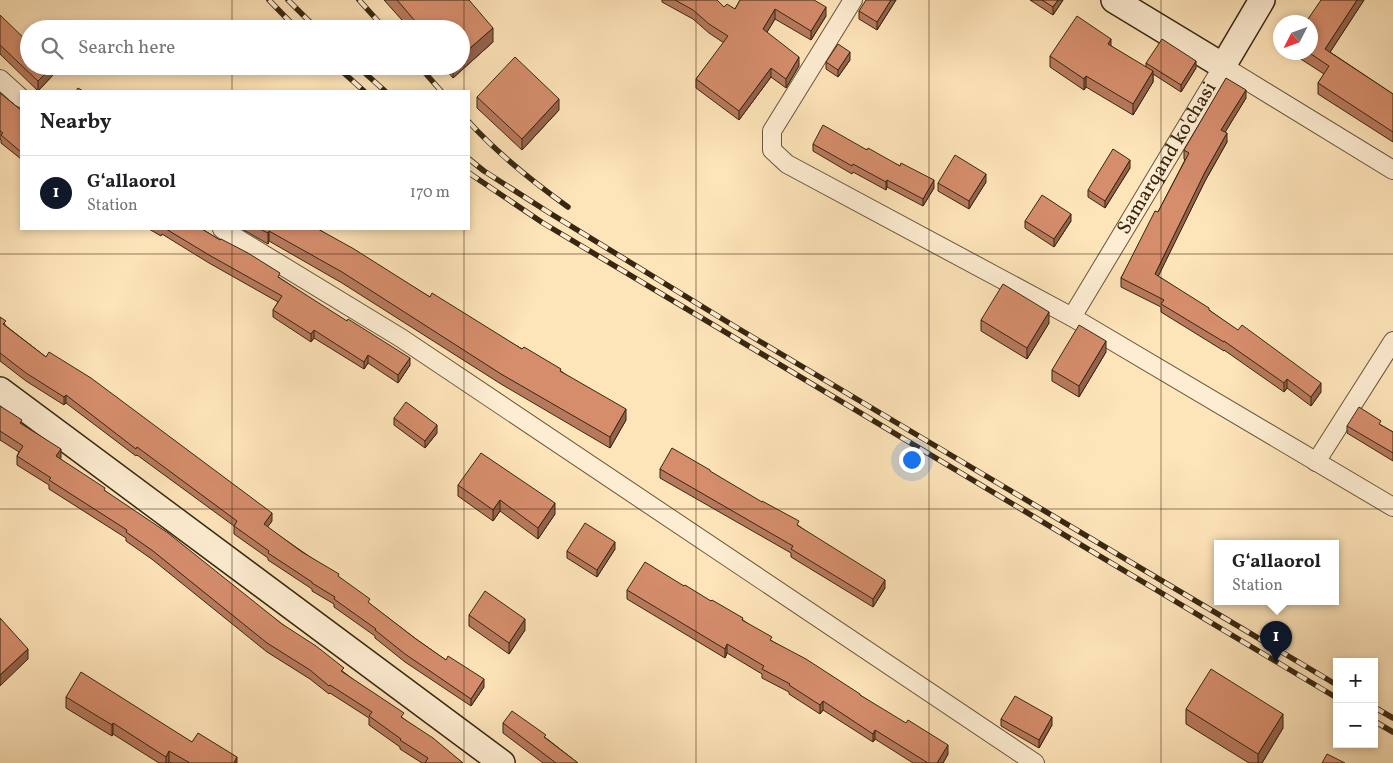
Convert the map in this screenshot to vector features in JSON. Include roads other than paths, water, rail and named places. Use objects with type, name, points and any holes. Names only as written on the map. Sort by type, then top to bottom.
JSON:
[{"type":"street","points":[[853,0],[772,130],[772,150],[787,164],[1072,318],[1393,507]]},
{"type":"street","points":[[1114,0],[1393,170]]},
{"type":"street","name":"Samarqand ko'chasi","points":[[1072,318],[1262,0]]},
{"type":"street","points":[[0,79],[20,97]]},
{"type":"street","points":[[224,230],[401,338],[1036,763]]},
{"type":"street","points":[[1316,462],[1393,341]]},
{"type":"street","points":[[0,390],[502,763]]},
{"type":"railway","points":[[269,0],[288,20]]},
{"type":"railway","points":[[288,0],[308,20]]},
{"type":"railway","points":[[359,0],[377,20]]},
{"type":"railway","points":[[346,75],[363,90]]},
{"type":"railway","points":[[367,75],[384,90]]},
{"type":"railway","points":[[427,75],[440,90]]},
{"type":"railway","points":[[470,123],[516,167],[568,207]]},
{"type":"railway","points":[[470,160],[484,171],[548,212],[734,326],[1333,683]]},
{"type":"railway","points":[[470,174],[543,223],[1333,696]]},
{"type":"railway","points":[[1378,709],[1393,718]]},
{"type":"railway","points":[[1378,723],[1393,732]]},
{"type":"place","name":"Gʻallaorol","points":[[1276,662]]}]
